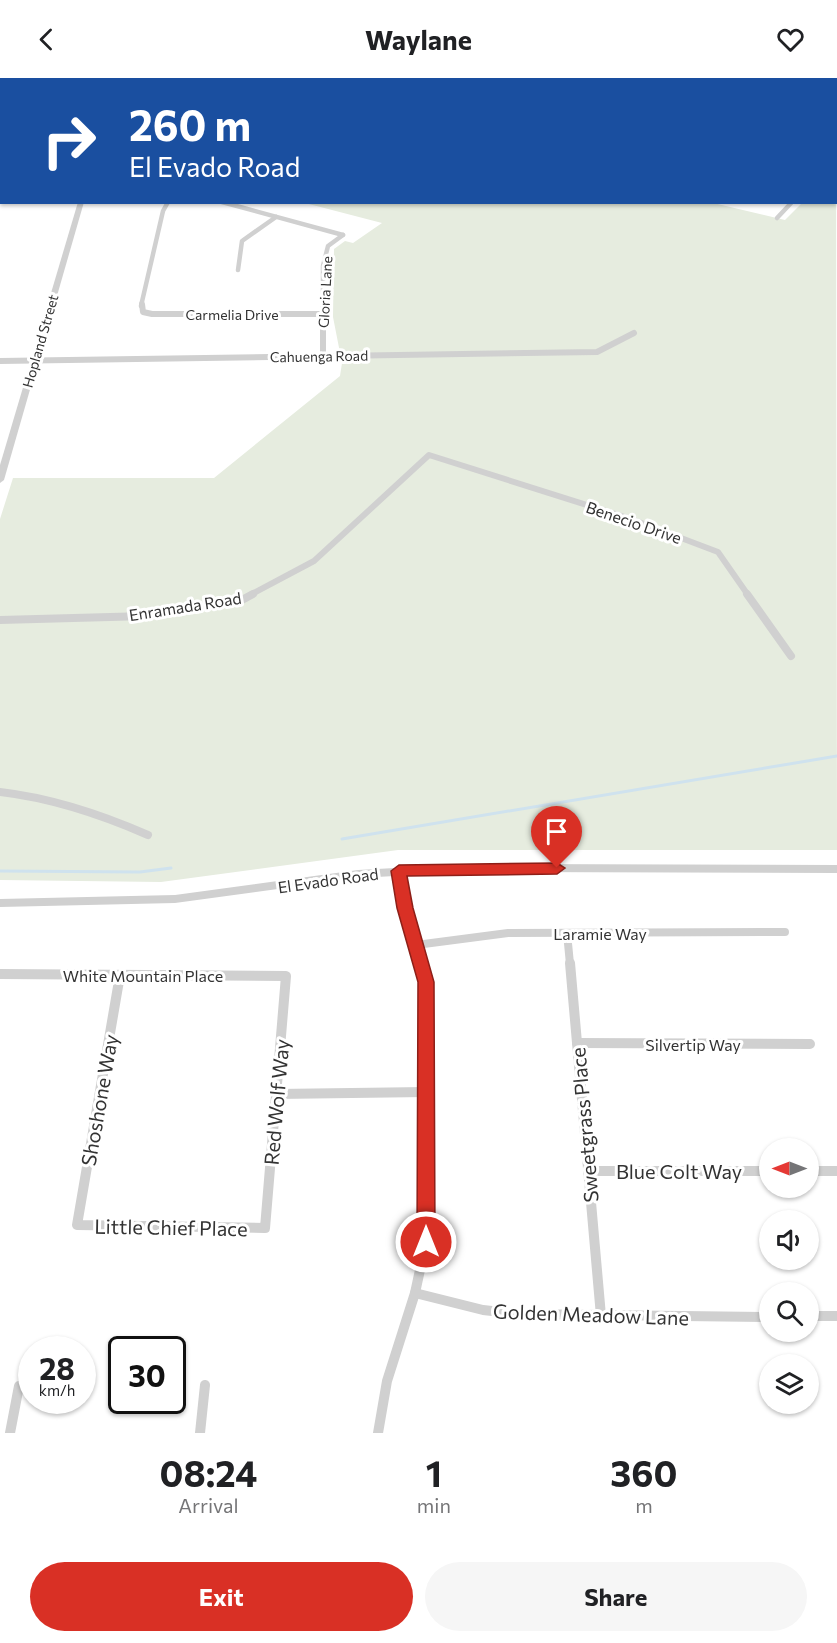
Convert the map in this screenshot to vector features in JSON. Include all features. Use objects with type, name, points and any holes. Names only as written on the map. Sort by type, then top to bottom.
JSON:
[{"type":"street","name":"Hopland Street","points":[[0,480],[80,204]]},
{"type":"street","name":"Carmelia Drive","points":[[167,204],[163,211],[141,308],[143,312],[322,314]]},
{"type":"street","points":[[228,204],[276,218]]},
{"type":"street","points":[[777,218],[790,204]]},
{"type":"street","points":[[238,270],[242,241],[276,218]]},
{"type":"street","name":"Gloria Lane","points":[[276,218],[343,235],[328,246],[326,253],[322,314],[323,356]]},
{"type":"street","name":"Cahuenga Road","points":[[0,361],[597,352],[634,333]]},
{"type":"street","name":"Enramada Road","points":[[0,620],[147,616],[240,601],[314,561],[429,455]]},
{"type":"street","name":"Benecio Drive","points":[[429,455],[631,519],[718,552],[791,656]]},
{"type":"street","points":[[0,792],[63,802],[105,815],[148,835]]},
{"type":"street","name":"El Evado Road","points":[[0,903],[175,899],[399,871],[469,868],[837,869]]},
{"type":"street","points":[[378,1433],[387,1381],[415,1293],[426,1242],[426,982],[405,908],[399,871]]},
{"type":"street","name":"Laramie Way","points":[[416,945],[490,934],[785,932]]},
{"type":"street","name":"Sweetgrass Place","points":[[567,933],[601,1316]]},
{"type":"street","name":"White Mountain Place","points":[[0,974],[286,976]]},
{"type":"street","name":"Shoshone Way","points":[[77,1225],[120,975]]},
{"type":"street","name":"Red Wolf Way","points":[[266,1228],[286,976]]},
{"type":"street","name":"Silvertip Way","points":[[577,1043],[810,1044]]},
{"type":"street","points":[[277,1094],[426,1092]]},
{"type":"street","name":"Blue Colt Way","points":[[588,1171],[759,1171]]},
{"type":"street","points":[[819,1171],[837,1171]]},
{"type":"street","name":"Little Chief Place","points":[[77,1225],[266,1228]]},
{"type":"street","name":"Golden Meadow Lane","points":[[415,1293],[502,1313],[759,1317]]},
{"type":"street","points":[[819,1316],[837,1316]]},
{"type":"street","points":[[200,1433],[205,1384]]},
{"type":"street","points":[[10,1433],[18,1391]]},
{"type":"shaded area","points":[[309,204],[717,204],[785,220],[801,204],[836,204],[837,850],[398,850],[161,882],[0,880],[0,519],[13,478],[214,478],[340,376],[342,363],[333,317],[334,249],[345,241],[353,243],[382,223]]},
{"type":"waterway","points":[[342,839],[837,756]]},
{"type":"waterway","points":[[0,871],[140,872],[171,868]]},
{"type":"route","points":[[426,1242],[426,982],[405,908],[399,871],[557,868]]}]
